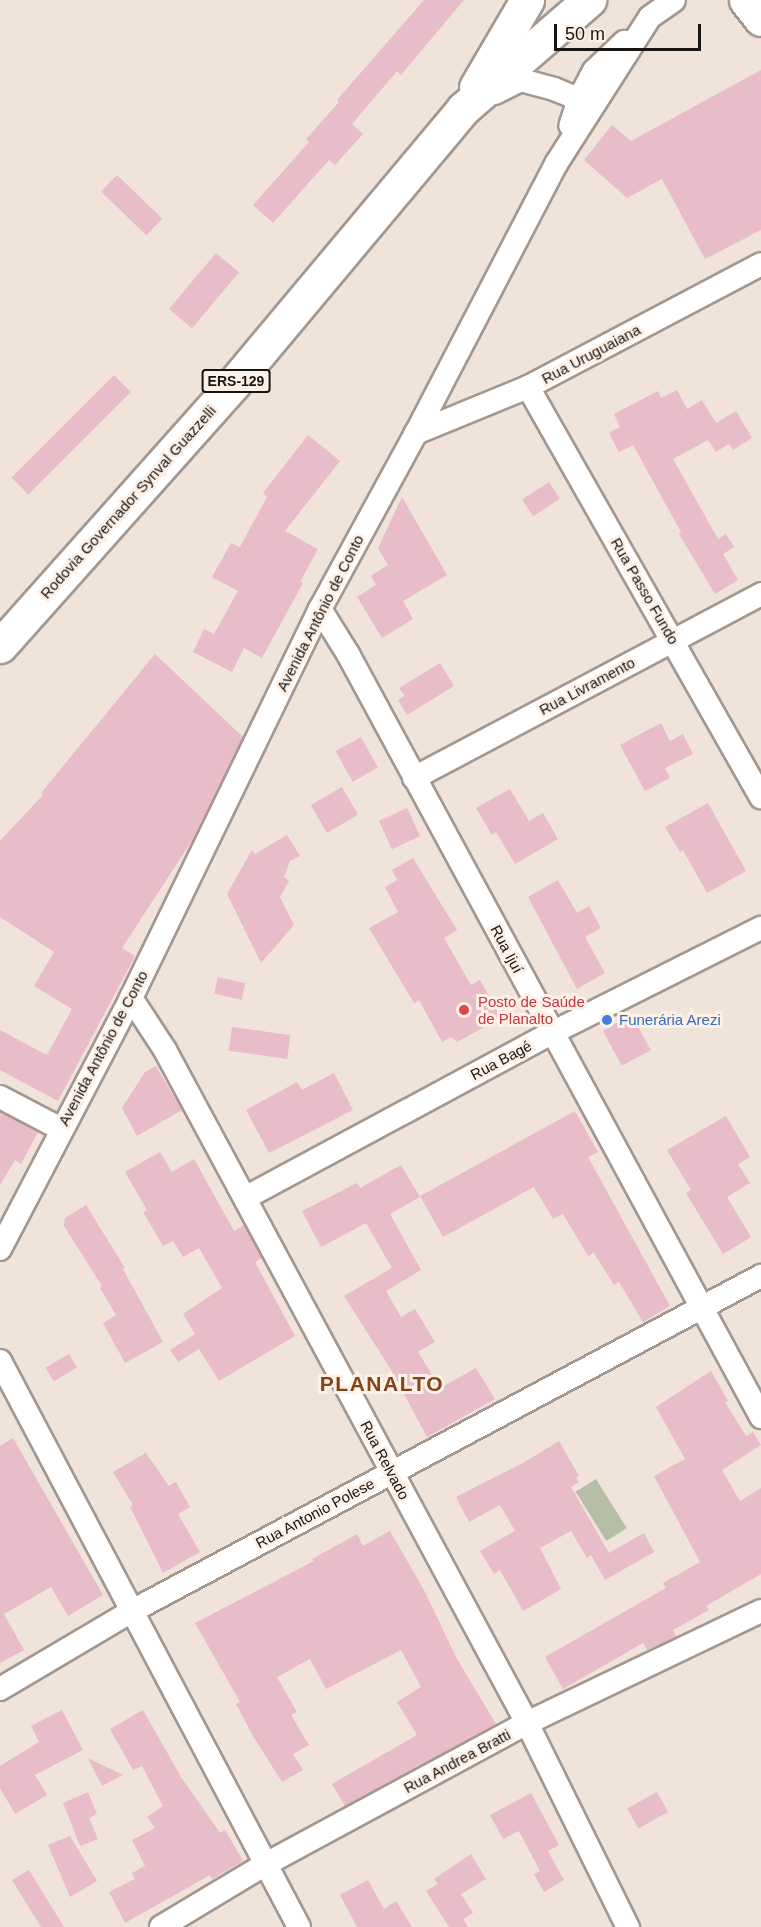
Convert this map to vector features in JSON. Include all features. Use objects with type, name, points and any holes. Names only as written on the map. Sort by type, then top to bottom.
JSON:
[{"type":"main road","name":"Rodovia Governador Synval Guazzelli","points":[[463,109],[527,0]]},
{"type":"main road","name":"Rodovia Governador Synval Guazzelli","points":[[0,646],[234,383],[463,109],[589,0]]},
{"type":"main road","points":[[746,0],[761,19]]},
{"type":"street","name":"Avenida Antônio de Conto","points":[[0,1249],[131,998],[320,609],[416,434],[556,164],[650,17],[674,0]]},
{"type":"street","points":[[556,164],[579,99],[594,71],[650,17]]},
{"type":"street","points":[[463,109],[521,80],[579,99]]},
{"type":"street","name":"Rua Uruguaiana","points":[[416,434],[528,387],[761,264]]},
{"type":"street","name":"Rua Passo Fundo","points":[[528,387],[674,640],[761,797]]},
{"type":"street","name":"Rua Livramento","points":[[414,778],[761,594]]},
{"type":"street","name":"Rua Ijuí","points":[[320,609],[348,654],[761,1417]]},
{"type":"street","name":"Rua Bagé","points":[[245,1198],[552,1033],[761,928]]},
{"type":"street","name":"Rua Relvado","points":[[131,998],[165,1050],[527,1723],[628,1927]]},
{"type":"street","points":[[0,1097],[61,1129]]},
{"type":"street","name":"Rua Antonio Polese","points":[[0,1689],[132,1611],[761,1276]]},
{"type":"street","points":[[0,1361],[299,1927]]},
{"type":"street","name":"Rua Andrea Bratti","points":[[161,1927],[266,1864],[527,1723],[761,1611]]},
{"type":"green space","points":[[596,1479],[627,1528],[606,1541],[576,1492]]},
{"type":"building","points":[[424,0],[464,0],[401,75],[397,71],[352,124],[363,134],[335,165],[329,160],[273,223],[253,205],[309,142],[306,139],[339,102],[337,100]]},
{"type":"building","points":[[761,70],[761,230],[705,259],[662,179],[627,198],[584,160],[612,125],[631,141]]},
{"type":"building","points":[[117,175],[162,219],[146,235],[101,192]]},
{"type":"building","points":[[216,253],[239,272],[192,328],[169,309]]},
{"type":"building","points":[[114,375],[131,392],[28,495],[11,478]]},
{"type":"building","points":[[677,390],[687,409],[702,400],[716,423],[736,411],[752,438],[733,450],[729,444],[716,452],[708,440],[673,459],[718,539],[726,534],[734,547],[723,554],[738,580],[715,594],[679,534],[681,532],[633,445],[619,452],[609,433],[620,427],[614,414],[658,391],[661,398]]},
{"type":"building","points":[[308,435],[340,461],[285,531],[318,549],[300,582],[303,583],[262,658],[244,648],[232,672],[193,652],[204,629],[214,634],[238,591],[212,577],[231,543],[240,547],[267,497],[263,493]]},
{"type":"building","points":[[549,482],[560,499],[533,516],[522,499]]},
{"type":"building","points":[[402,497],[447,575],[403,601],[413,619],[382,638],[357,597],[376,585],[371,576],[388,565],[378,548]]},
{"type":"building","points":[[155,654],[243,737],[193,839],[122,948],[135,956],[58,1101],[0,1070],[0,1030],[47,1055],[72,1009],[34,986],[54,952],[0,917],[0,841],[43,795],[41,793]]},
{"type":"building","points":[[440,663],[454,686],[407,715],[398,700],[405,696],[399,688]]},
{"type":"building","points":[[661,723],[670,741],[683,734],[693,754],[665,768],[670,778],[645,791],[620,745]]},
{"type":"building","points":[[361,737],[378,768],[353,782],[336,751]]},
{"type":"building","points":[[342,787],[358,815],[327,833],[311,805]]},
{"type":"building","points":[[510,789],[529,821],[543,813],[558,839],[515,864],[496,832],[492,835],[476,808]]},
{"type":"building","points":[[708,803],[746,871],[707,893],[683,850],[680,852],[665,827]]},
{"type":"building","points":[[407,808],[420,836],[392,849],[379,821]]},
{"type":"building","points":[[287,835],[300,856],[290,861],[284,877],[289,881],[280,897],[294,925],[261,963],[227,894],[252,850],[255,854]]},
{"type":"building","points":[[413,858],[457,930],[444,938],[471,985],[480,980],[501,1018],[457,1042],[451,1037],[442,1042],[419,1000],[414,1003],[369,928],[398,912],[385,887],[397,880],[392,870]]},
{"type":"building","points":[[558,880],[577,913],[589,906],[601,928],[585,937],[605,973],[577,989],[528,897]]},
{"type":"building","points":[[218,977],[245,983],[241,1000],[214,994]]},
{"type":"building","points":[[632,1015],[651,1050],[622,1066],[603,1030]]},
{"type":"building","points":[[232,1027],[290,1035],[287,1059],[229,1051]]},
{"type":"building","points":[[156,1066],[182,1110],[137,1136],[122,1108],[145,1072]]},
{"type":"building","points":[[334,1073],[353,1110],[269,1153],[246,1110],[297,1082],[302,1090]]},
{"type":"building","points":[[575,1111],[598,1152],[588,1157],[670,1306],[643,1322],[619,1282],[614,1285],[594,1253],[588,1256],[563,1214],[553,1219],[534,1187],[443,1237],[420,1196]]},
{"type":"building","points":[[0,1112],[38,1132],[21,1164],[15,1160],[0,1185]]},
{"type":"building","points":[[726,1116],[750,1157],[738,1164],[750,1183],[727,1197],[751,1237],[723,1254],[686,1193],[691,1190],[667,1150]]},
{"type":"building","points":[[160,1152],[172,1172],[194,1159],[234,1231],[244,1225],[262,1258],[255,1262],[295,1336],[219,1381],[199,1349],[178,1362],[170,1350],[195,1334],[183,1314],[222,1288],[199,1248],[183,1257],[173,1241],[163,1246],[143,1212],[147,1210],[125,1172]]},
{"type":"building","points":[[401,1165],[420,1197],[390,1214],[421,1270],[386,1291],[401,1317],[415,1309],[435,1342],[418,1352],[440,1388],[476,1368],[495,1399],[427,1437],[390,1368],[344,1296],[392,1268],[366,1223],[321,1247],[302,1211],[357,1183],[360,1188]]},
{"type":"building","points":[[86,1205],[125,1268],[123,1269],[163,1342],[125,1363],[103,1323],[116,1315],[100,1288],[102,1286],[64,1226],[65,1218]]},
{"type":"building","points":[[69,1354],[77,1368],[54,1381],[46,1368]]},
{"type":"building","points":[[711,1371],[728,1401],[725,1402],[746,1436],[753,1432],[761,1445],[722,1470],[740,1501],[761,1488],[761,1574],[706,1606],[709,1610],[673,1630],[676,1636],[672,1639],[647,1650],[643,1643],[563,1689],[545,1657],[666,1588],[663,1583],[700,1562],[654,1476],[685,1459],[656,1407]]},
{"type":"building","points":[[13,1438],[103,1595],[68,1616],[51,1587],[4,1614],[24,1650],[0,1663],[0,1446]]},
{"type":"building","points":[[559,1441],[579,1476],[576,1477],[579,1482],[571,1487],[609,1553],[644,1533],[654,1552],[605,1580],[591,1555],[587,1558],[571,1531],[540,1548],[561,1589],[523,1611],[500,1570],[494,1574],[480,1551],[515,1531],[500,1505],[469,1522],[456,1497],[523,1463]]},
{"type":"building","points":[[146,1453],[169,1486],[176,1482],[190,1507],[178,1514],[200,1552],[163,1573],[130,1507],[133,1505],[113,1472]]},
{"type":"building","points":[[390,1531],[424,1590],[457,1659],[496,1724],[345,1806],[332,1784],[417,1735],[397,1702],[421,1687],[401,1650],[326,1689],[310,1659],[277,1677],[297,1712],[291,1715],[309,1745],[293,1754],[303,1770],[282,1782],[253,1736],[236,1704],[240,1702],[195,1623],[314,1561],[312,1559],[357,1534],[363,1546]]},
{"type":"building","points":[[62,1710],[83,1750],[35,1775],[47,1795],[15,1814],[0,1788],[0,1766],[39,1742],[31,1726]]},
{"type":"building","points":[[143,1710],[181,1777],[220,1833],[225,1830],[243,1861],[212,1879],[210,1875],[125,1923],[109,1892],[135,1879],[132,1873],[145,1866],[132,1840],[155,1828],[147,1817],[163,1806],[142,1766],[133,1770],[110,1729]]},
{"type":"building","points":[[88,1758],[123,1775],[102,1786]]},
{"type":"building","points":[[88,1792],[97,1814],[89,1818],[98,1839],[80,1846],[63,1803]]},
{"type":"building","points":[[657,1792],[668,1812],[638,1829],[627,1808]]},
{"type":"building","points":[[531,1793],[559,1845],[548,1851],[564,1880],[544,1892],[534,1874],[540,1871],[519,1831],[503,1839],[490,1815]]},
{"type":"building","points":[[70,1836],[97,1881],[70,1897],[48,1845]]},
{"type":"building","points":[[471,1854],[486,1879],[461,1894],[473,1913],[463,1919],[468,1927],[449,1927],[426,1891],[438,1884],[434,1879]]},
{"type":"building","points":[[29,1870],[64,1927],[41,1927],[12,1880]]},
{"type":"building","points":[[368,1880],[384,1909],[396,1901],[412,1927],[357,1927],[340,1895]]},
{"type":"place","name":"Posto de Saúde de Planalto","points":[[464,1010]]},
{"type":"place","name":"Funerária Arezi","points":[[607,1020]]},
{"type":"district","name":"PLANALTO","points":[[382,1384]]}]
